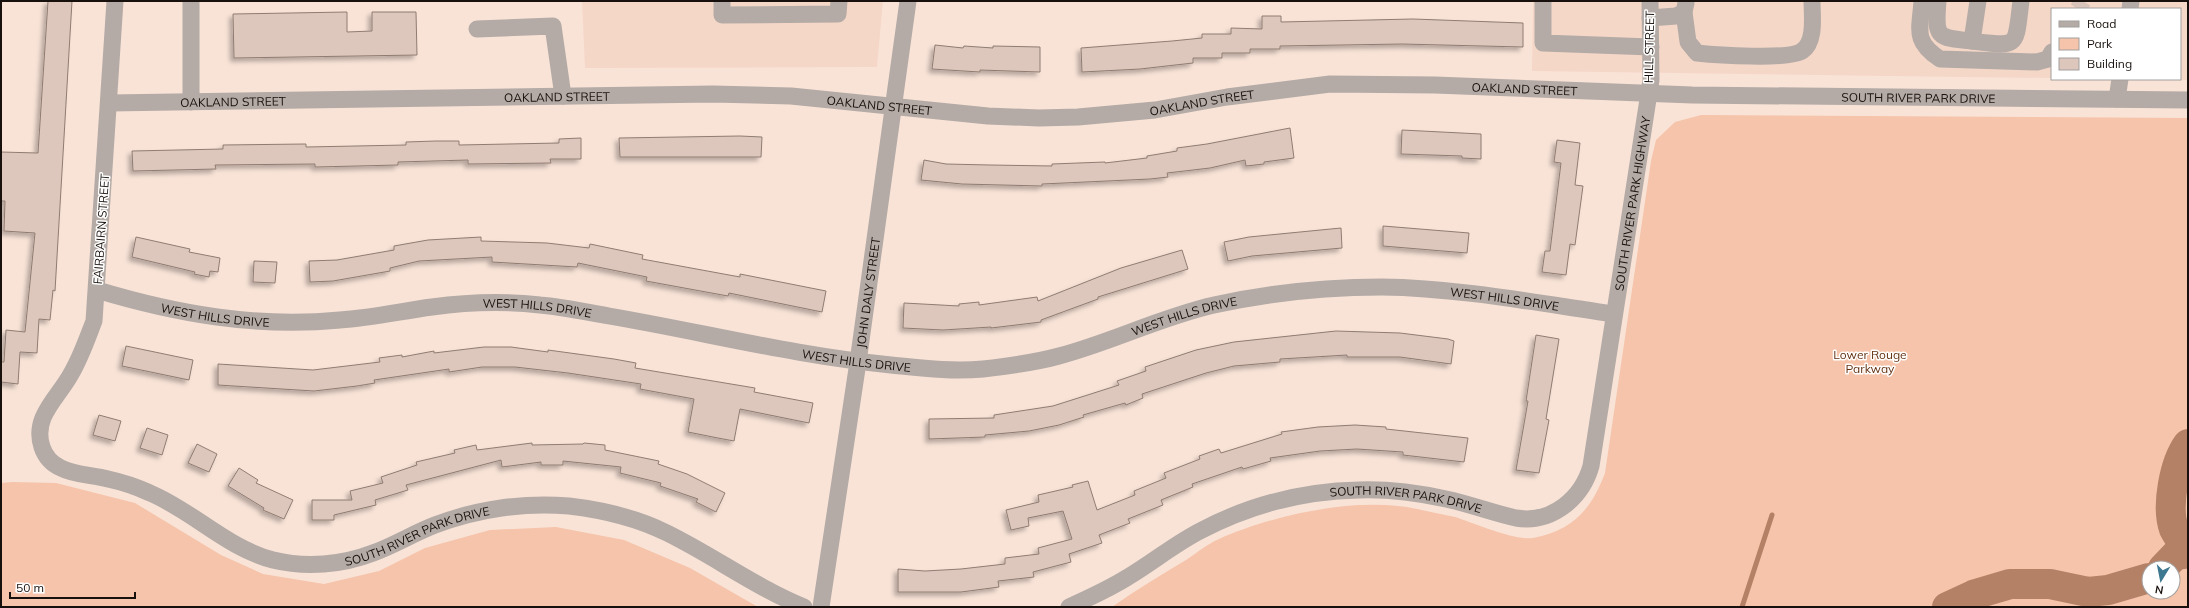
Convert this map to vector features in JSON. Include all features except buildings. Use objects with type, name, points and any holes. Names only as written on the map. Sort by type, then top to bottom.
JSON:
[{"type":"street","name":"FAIRBAIRN STREET","points":[[41,443],[39,437],[40,424],[45,411],[71,376],[83,352],[94,320],[110,103],[115,1]]},
{"type":"street","points":[[191,1],[191,102]]},
{"type":"street","points":[[722,1],[722,15],[838,14],[839,1]]},
{"type":"street","name":"JOHN DALY STREET","points":[[821,607],[858,362],[908,1]]},
{"type":"street","points":[[1543,1],[1543,43],[1650,47]]},
{"type":"street","name":"HILL STREET","points":[[1648,93],[1651,80],[1650,1]]},
{"type":"street","points":[[1685,7],[1688,42],[1697,53],[1719,55],[1788,55],[1802,52],[1807,45],[1812,30],[1812,1]]},
{"type":"street","points":[[1922,1],[1920,39],[1927,50],[1940,59],[2037,62],[2048,58],[2051,54]]},
{"type":"street","points":[[1938,1],[1936,26],[1940,34],[1947,39],[2002,45],[2010,44],[2016,37],[2021,1]]},
{"type":"street","points":[[1972,41],[1978,1]]},
{"type":"street","points":[[1650,18],[1676,16],[1685,7]]},
{"type":"street","points":[[477,29],[553,26],[563,96]]},
{"type":"street","points":[[2117,99],[2120,80]]},
{"type":"street","name":"OAKLAND STREET","points":[[110,103],[713,94],[784,96],[988,116],[1078,117],[1155,110],[1228,97],[1330,84],[1435,85],[1648,93]]},
{"type":"street","name":"SOUTH RIVER PARK DRIVE","points":[[1648,93],[2188,100]]},
{"type":"street","name":"SOUTH RIVER PARK HIGHWAY","points":[[1613,314],[1648,93]]},
{"type":"street","name":"WEST HILLS DRIVE","points":[[97,290],[184,313],[229,320],[263,322],[340,320],[464,303],[503,302],[542,305],[663,325],[836,360],[951,370],[1012,366],[1064,355],[1178,315],[1210,306],[1264,295],[1325,289],[1385,287],[1433,290],[1613,314]]},
{"type":"street","name":"SOUTH RIVER PARK DRIVE","points":[[1069,607],[1099,594],[1202,530],[1262,506],[1294,497],[1318,493],[1360,490],[1401,491],[1446,499],[1517,518],[1532,519],[1549,515],[1562,508],[1582,488],[1591,466],[1613,314]]},
{"type":"street","name":"SOUTH RIVER PARK DRIVE","points":[[41,443],[49,460],[61,468],[111,479],[148,492],[189,513],[248,551],[273,560],[300,564],[331,564],[357,559],[437,524],[468,515],[515,507],[569,506],[629,518],[665,532],[763,589],[804,607]]},
{"type":"shaded area","points":[[582,1],[883,1],[877,67],[585,68]]},
{"type":"shaded area","points":[[1533,1],[2188,1],[2188,80],[2181,80],[2181,8],[2051,8],[2051,78],[1532,71]]},
{"type":"green space","name":"Lower Rouge Parkway","points":[[1701,115],[2188,118],[2188,607],[1112,607],[1215,541],[1264,522],[1316,510],[1342,506],[1368,505],[1417,509],[1455,517],[1494,531],[1525,538],[1533,538],[1547,534],[1570,524],[1587,508],[1600,486],[1605,473],[1651,161],[1656,140],[1675,122]]},
{"type":"green space","points":[[1,483],[56,483],[135,503],[221,555],[263,574],[324,584],[379,571],[425,548],[490,530],[556,527],[624,540],[690,568],[758,607],[1,607]]},
{"type":"waterway","points":[[2171,560],[2184,546],[2174,529],[2171,497],[2175,473],[2183,452],[2188,444]]},
{"type":"waterway","points":[[1742,607],[1772,515]]},
{"type":"waterway","points":[[2181,567],[2188,566]]},
{"type":"waterway","points":[[1947,607],[1973,595],[2010,584],[2050,584],[2088,592],[2108,590],[2141,580]]},
{"type":"tunnel","points":[[2079,8],[2083,1]]}]
